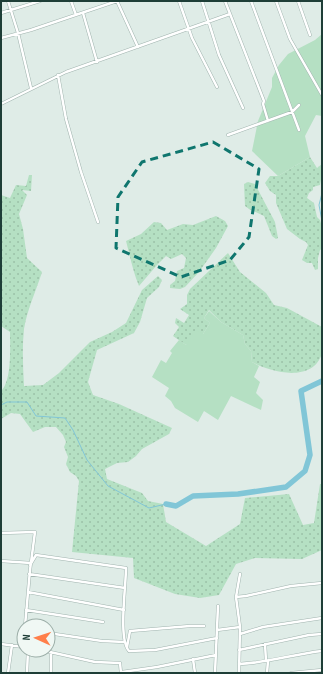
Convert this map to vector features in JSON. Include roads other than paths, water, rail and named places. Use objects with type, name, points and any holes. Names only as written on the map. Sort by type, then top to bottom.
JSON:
[{"type":"street","points":[[8,1],[32,88]]},
{"type":"street","points":[[1,13],[40,1]]},
{"type":"street","points":[[71,1],[76,15]]},
{"type":"street","points":[[1,38],[117,1],[138,46]]},
{"type":"street","points":[[179,1],[192,38],[217,86]]},
{"type":"street","points":[[202,1],[219,55],[243,108]]},
{"type":"street","points":[[225,1],[264,101],[263,104],[268,121]]},
{"type":"street","points":[[251,1],[299,130]]},
{"type":"street","points":[[276,1],[290,39],[322,95]]},
{"type":"street","points":[[298,1],[310,35]]},
{"type":"street","points":[[83,13],[96,62]]},
{"type":"street","points":[[1,104],[58,75],[230,14]]},
{"type":"street","points":[[58,75],[66,119],[81,172],[98,222]]},
{"type":"street","points":[[228,135],[292,112],[299,105]]},
{"type":"street","points":[[1,533],[34,532],[26,618]]},
{"type":"street","points":[[30,564],[36,555],[125,568],[125,642],[130,652],[141,652],[217,638]]},
{"type":"street","points":[[1,561],[30,564]]},
{"type":"street","points":[[29,574],[125,588]]},
{"type":"street","points":[[238,673],[240,626],[236,597],[240,574]]},
{"type":"street","points":[[236,597],[291,586],[322,583]]},
{"type":"street","points":[[28,592],[124,610]]},
{"type":"street","points":[[215,673],[218,606]]},
{"type":"street","points":[[26,610],[103,622]]},
{"type":"street","points":[[240,634],[263,627],[322,618]]},
{"type":"street","points":[[127,647],[130,631],[204,626]]},
{"type":"street","points":[[218,630],[240,626]]},
{"type":"street","points":[[56,634],[77,638],[125,642]]},
{"type":"street","points":[[239,650],[309,635],[322,634]]},
{"type":"street","points":[[1,644],[16,646]]},
{"type":"street","points":[[265,644],[267,673]]},
{"type":"street","points":[[8,673],[12,645]]},
{"type":"street","points":[[239,664],[267,661],[301,653],[322,651]]},
{"type":"street","points":[[56,653],[96,662],[120,663],[121,672],[157,667],[216,655]]},
{"type":"street","points":[[27,673],[28,658]]},
{"type":"street","points":[[50,673],[51,658]]},
{"type":"street","points":[[193,659],[195,673]]},
{"type":"street","points":[[291,673],[315,672],[322,670]]},
{"type":"waterway","points":[[322,193],[319,205],[322,221]]},
{"type":"waterway","points":[[166,504],[176,506],[193,496],[238,494],[286,487],[305,471],[310,455],[301,391],[322,381]]},
{"type":"waterway","points":[[1,405],[7,402],[27,402],[36,416],[65,418],[73,430],[87,460],[108,486],[149,508],[166,504]]}]
